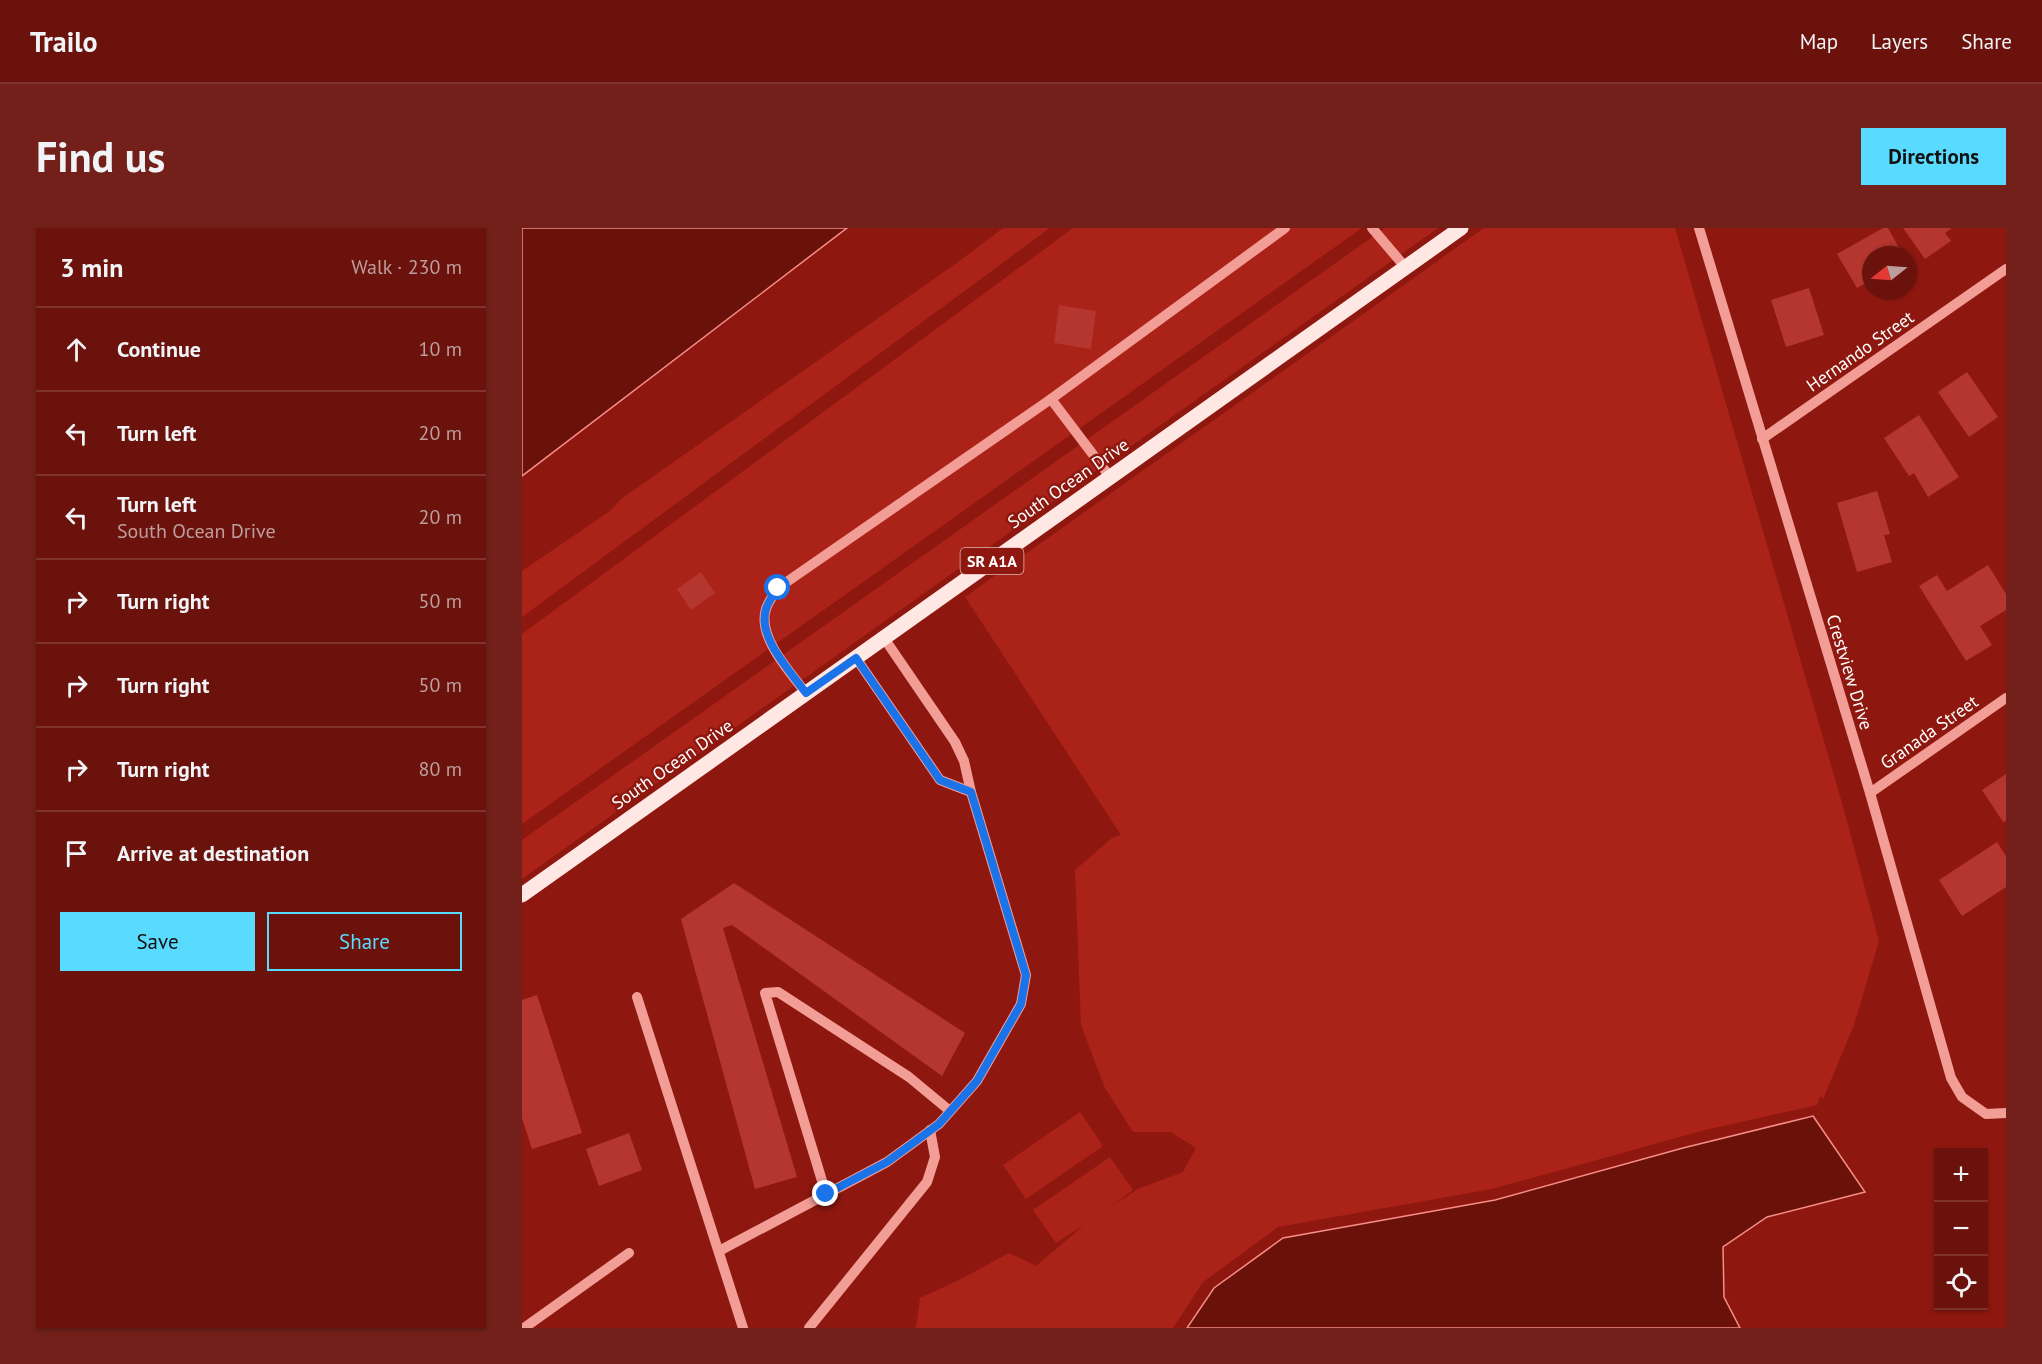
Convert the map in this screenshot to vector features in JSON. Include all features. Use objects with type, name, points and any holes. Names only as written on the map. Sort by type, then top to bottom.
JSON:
[{"type":"main road","name":"South Ocean Drive","points":[[522,895],[1461,228]]},
{"type":"street","points":[[806,693],[770,643],[765,630],[766,609],[778,588],[1051,399],[1285,228]]},
{"type":"street","points":[[1372,228],[1406,268]]},
{"type":"street","name":"Crestview Drive","points":[[1699,228],[1870,793],[1951,1078],[1962,1097],[1986,1114],[2006,1113]]},
{"type":"street","name":"Hernando Street","points":[[1762,439],[2006,269]]},
{"type":"street","points":[[1051,399],[1110,477]]},
{"type":"street","points":[[718,1251],[887,1162],[930,1130],[977,1081],[1021,1004],[1026,975],[971,792],[964,760],[955,742],[884,638]]},
{"type":"street","points":[[856,658],[940,780],[971,792]]},
{"type":"street","name":"Granada Street","points":[[1870,793],[2006,698]]},
{"type":"street","points":[[826,1194],[765,993],[778,992],[909,1077],[950,1111]]},
{"type":"street","points":[[637,998],[743,1328]]},
{"type":"street","points":[[809,1328],[927,1182],[935,1157],[930,1130]]},
{"type":"street","points":[[524,1328],[629,1253]]},
{"type":"shaded area","points":[[522,228],[847,228],[522,476]]},
{"type":"shaded area","points":[[1003,228],[1050,228],[522,617],[522,571],[610,511],[621,499]]},
{"type":"shaded area","points":[[1073,228],[1362,228],[522,824],[522,634]]},
{"type":"shaded area","points":[[1385,228],[1438,228],[522,879],[522,840]]},
{"type":"shaded area","points":[[1484,228],[1675,228],[1846,817],[1879,941],[1854,1025],[1823,1099],[1820,1096],[1817,1105],[1705,1130],[1492,1189],[1278,1227],[1203,1282],[1173,1328],[916,1328],[920,1298],[1009,1253],[1036,1266],[1084,1225],[1056,1243],[1033,1210],[1110,1157],[1133,1190],[1112,1206],[1138,1189],[1183,1172],[1196,1148],[1171,1132],[1133,1132],[1105,1088],[1081,1025],[1075,870],[1112,838],[1121,835],[965,597]]},
{"type":"shaded area","points":[[1080,1112],[1103,1146],[1026,1199],[1003,1165]]},
{"type":"shaded area","points":[[1813,1116],[1865,1192],[1767,1217],[1723,1247],[1724,1297],[1740,1328],[1187,1328],[1214,1288],[1283,1238],[1495,1200],[1683,1148]]},
{"type":"building","points":[[1883,228],[1888,228],[1898,246],[1862,246],[1862,285],[1857,288],[1837,254]]},
{"type":"building","points":[[1903,228],[1952,228],[1945,233],[1951,241],[1925,259]]},
{"type":"building","points":[[1809,288],[1824,335],[1786,347],[1771,300]]},
{"type":"building","points":[[1059,305],[1096,311],[1091,349],[1054,343]]},
{"type":"building","points":[[1967,372],[1998,417],[1969,437],[1938,392]]},
{"type":"building","points":[[1919,415],[1959,477],[1928,497],[1914,473],[1909,476],[1884,438]]},
{"type":"building","points":[[1877,491],[1890,534],[1884,535],[1892,562],[1857,572],[1837,503]]},
{"type":"building","points":[[1988,565],[2006,594],[2006,610],[1980,626],[1992,645],[1966,661],[1919,586],[1937,575],[1947,591]]},
{"type":"building","points":[[701,572],[715,593],[691,610],[677,589]]},
{"type":"building","points":[[2006,774],[2006,821],[2003,822],[1982,790]]},
{"type":"building","points":[[1997,842],[2006,856],[2006,887],[1962,916],[1939,880]]},
{"type":"building","points":[[734,883],[965,1033],[942,1076],[732,925],[723,928],[797,1177],[755,1189],[681,919]]},
{"type":"building","points":[[537,995],[582,1133],[532,1149],[522,1118],[522,1000]]},
{"type":"building","points":[[629,1133],[642,1170],[599,1186],[586,1149]]},
{"type":"route","points":[[778,588],[766,609],[765,630],[770,643],[806,693],[856,658],[940,780],[971,792],[1026,975],[1021,1004],[977,1081],[939,1124],[887,1162],[826,1194]]}]
